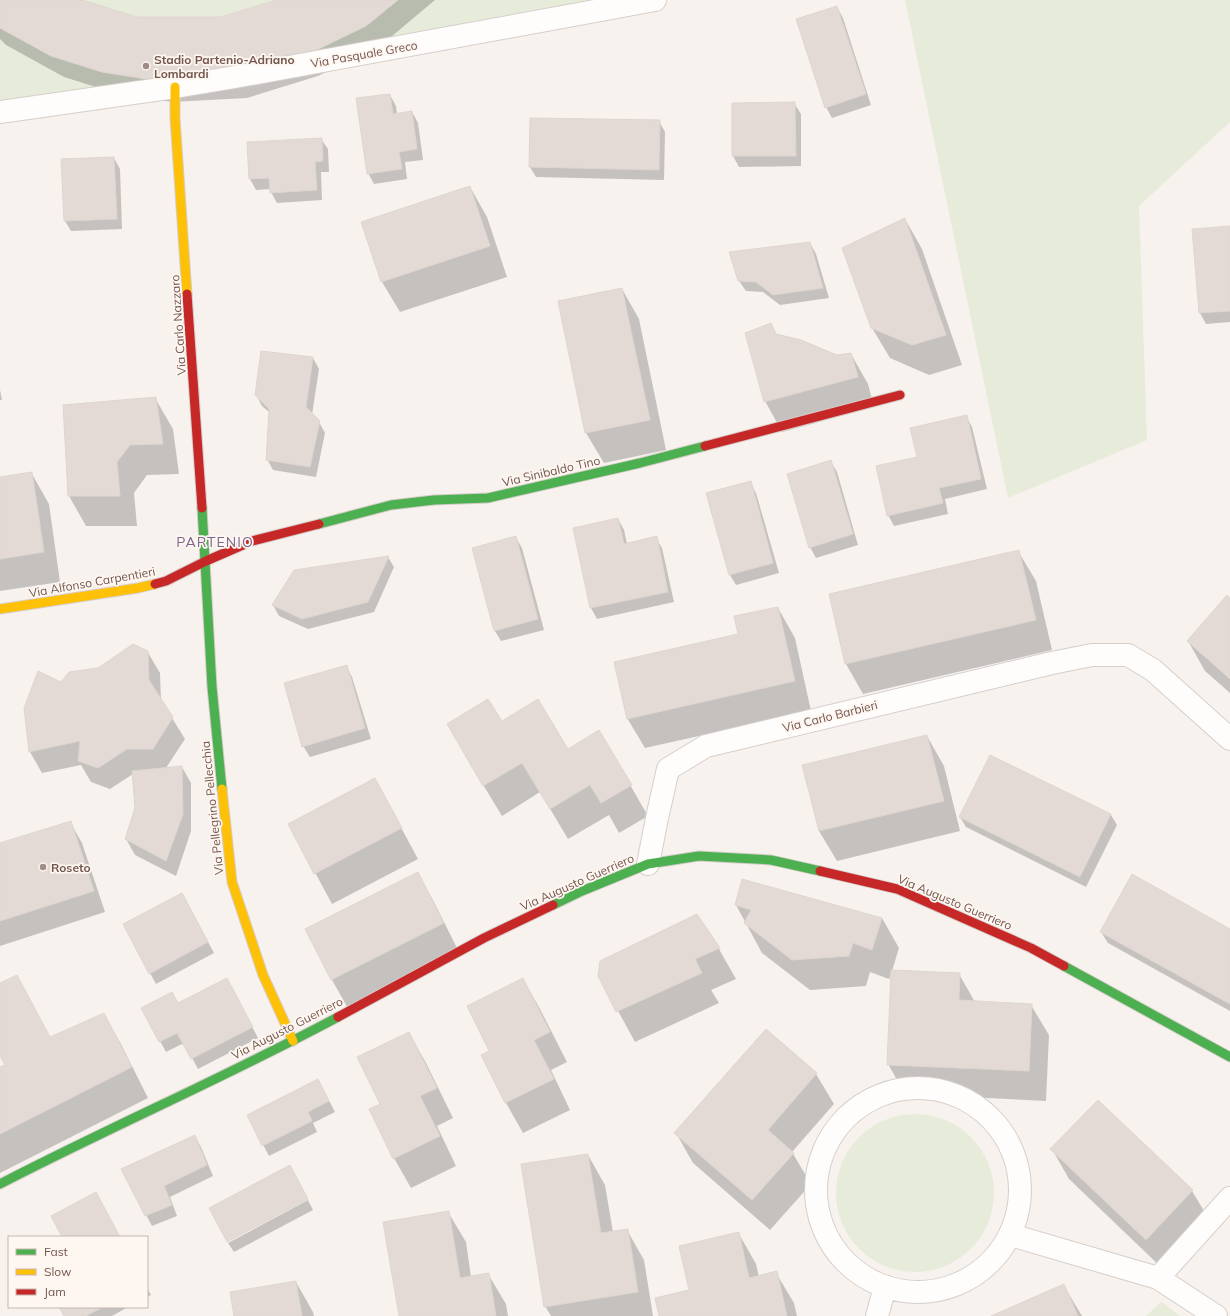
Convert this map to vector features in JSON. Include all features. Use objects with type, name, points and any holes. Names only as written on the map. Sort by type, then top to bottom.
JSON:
[{"type":"street","name":"Via Pasquale Greco","points":[[0,112],[175,87],[655,0]]},
{"type":"street","name":"Via Carlo Nazzaro","points":[[175,87],[176,126],[206,561]]},
{"type":"street","name":"Via Sinibaldo Tino","points":[[206,561],[252,541],[391,505],[434,500],[488,498],[640,463],[900,395]]},
{"type":"street","name":"Via Alfonso Carpentieri","points":[[0,609],[138,588],[166,581],[206,561]]},
{"type":"street","name":"Via Pellegrino Pellecchia","points":[[206,561],[212,686],[232,882],[263,975],[293,1040]]},
{"type":"street","name":"Via Carlo Barbieri","points":[[648,864],[668,769],[706,746],[962,683],[1052,663],[1092,655],[1128,655],[1153,670],[1230,739]]},
{"type":"street","name":"Via Augusto Guerriero","points":[[0,1184],[60,1153],[293,1040],[484,938],[582,891],[648,864],[699,856],[771,860],[897,889],[1032,948],[1230,1057]]},
{"type":"street","points":[[912,1088],[947,1092],[979,1108],[1004,1133],[1018,1165],[1020,1200],[1011,1235],[994,1259],[971,1278],[944,1289],[914,1292],[885,1287],[854,1271],[830,1244],[817,1212],[816,1197],[816,1176],[826,1143],[848,1115],[878,1095],[912,1088]]},
{"type":"street","points":[[1158,1278],[1230,1198]]},
{"type":"street","points":[[1011,1235],[1158,1278],[1216,1316]]},
{"type":"street","points":[[877,1316],[885,1287]]},
{"type":"green space","name":"Stadio Partenio-Adriano Lombardi","points":[[0,0],[655,0],[0,112]]},
{"type":"green space","points":[[905,0],[1230,0],[1230,122],[1139,206],[1147,440],[1008,498]]},
{"type":"green space","points":[[915,1114],[945,1120],[971,1137],[988,1163],[994,1193],[988,1223],[971,1249],[945,1266],[915,1272],[885,1266],[859,1249],[842,1223],[836,1193],[842,1163],[859,1137],[885,1120]]},
{"type":"green space","points":[[1162,1302],[1180,1316],[1146,1316]]},
{"type":"building","points":[[0,0],[82,0],[137,17],[221,17],[276,0],[398,0],[366,26],[306,55],[159,81],[102,72],[51,56],[0,28]]},
{"type":"building","points":[[837,6],[866,94],[825,108],[796,19]]},
{"type":"building","points":[[390,94],[393,114],[412,111],[417,149],[399,152],[402,169],[367,174],[356,98]]},
{"type":"building","points":[[795,102],[796,156],[732,156],[732,103]]},
{"type":"building","points":[[530,118],[660,120],[659,170],[529,167]]},
{"type":"building","points":[[322,138],[323,161],[315,162],[317,190],[270,193],[269,178],[249,179],[247,142]]},
{"type":"building","points":[[114,157],[117,219],[64,221],[61,159]]},
{"type":"building","points":[[470,186],[490,246],[381,282],[361,222]]},
{"type":"building","points":[[905,218],[946,335],[912,345],[871,328],[842,248]]},
{"type":"building","points":[[1230,226],[1230,311],[1199,313],[1192,229]]},
{"type":"building","points":[[810,242],[823,288],[773,295],[756,282],[738,281],[729,252]]},
{"type":"building","points":[[622,288],[650,420],[585,433],[558,301]]},
{"type":"building","points":[[771,323],[776,334],[801,340],[837,355],[851,353],[858,377],[764,402],[745,333]]},
{"type":"building","points":[[261,351],[313,357],[306,407],[320,421],[310,467],[266,460],[269,409],[255,395]]},
{"type":"building","points":[[156,397],[163,444],[130,445],[117,462],[120,496],[68,496],[63,405]]},
{"type":"building","points":[[967,415],[981,479],[939,488],[943,503],[887,516],[876,466],[917,457],[910,428]]},
{"type":"building","points":[[831,460],[853,534],[809,548],[787,474]]},
{"type":"building","points":[[32,472],[44,552],[0,559],[0,477]]},
{"type":"building","points":[[751,481],[773,563],[729,575],[706,493]]},
{"type":"building","points":[[618,518],[624,544],[657,536],[668,592],[590,608],[573,528]]},
{"type":"building","points":[[516,536],[538,619],[494,631],[472,548]]},
{"type":"building","points":[[1019,550],[1036,620],[845,664],[829,594]]},
{"type":"building","points":[[389,556],[368,602],[302,619],[272,605],[294,570]]},
{"type":"building","points":[[1227,595],[1230,598],[1230,679],[1187,641]]},
{"type":"building","points":[[778,607],[795,681],[627,719],[614,662],[738,634],[734,616]]},
{"type":"building","points":[[133,644],[148,651],[149,680],[173,717],[153,749],[127,749],[98,768],[78,761],[80,741],[29,752],[24,708],[38,671],[61,682],[69,672],[98,668]]},
{"type":"building","points":[[347,665],[365,728],[302,747],[284,683]]},
{"type":"building","points":[[488,699],[502,721],[538,699],[568,749],[599,730],[632,785],[601,803],[590,785],[550,809],[522,763],[483,786],[447,724]]},
{"type":"building","points":[[927,735],[944,801],[819,831],[802,765]]},
{"type":"building","points":[[990,755],[1111,814],[1080,877],[959,817]]},
{"type":"building","points":[[182,766],[183,814],[166,861],[125,839],[135,808],[132,771]]},
{"type":"building","points":[[375,778],[402,828],[314,874],[288,824]]},
{"type":"building","name":"Roseto","points":[[71,821],[94,891],[0,921],[0,843]]},
{"type":"building","points":[[418,872],[444,923],[331,980],[305,929]]},
{"type":"building","points":[[1132,874],[1230,929],[1230,1004],[1100,932]]},
{"type":"building","points":[[742,879],[882,918],[872,950],[853,943],[849,956],[792,960],[744,923],[751,910],[735,905]]},
{"type":"building","points":[[182,893],[208,942],[149,974],[123,924]]},
{"type":"building","points":[[697,914],[720,948],[695,959],[702,973],[616,1012],[598,976],[600,961]]},
{"type":"building","points":[[891,970],[960,973],[959,1000],[1032,1004],[1029,1071],[887,1065]]},
{"type":"building","points":[[17,975],[50,1037],[104,1013],[132,1067],[0,1134],[0,1067],[5,1065],[0,1056],[0,983]]},
{"type":"building","points":[[227,978],[253,1027],[191,1059],[177,1033],[159,1042],[141,1008],[172,992],[178,1003]]},
{"type":"building","points":[[523,978],[550,1032],[534,1040],[554,1079],[505,1103],[481,1055],[489,1051],[467,1006]]},
{"type":"building","points":[[766,1029],[817,1073],[768,1130],[794,1153],[752,1200],[674,1133]]},
{"type":"building","points":[[409,1032],[437,1088],[420,1096],[440,1136],[393,1159],[369,1109],[380,1104],[357,1057]]},
{"type":"building","points":[[318,1079],[329,1101],[308,1112],[312,1121],[262,1146],[247,1115]]},
{"type":"building","points":[[1098,1100],[1193,1190],[1146,1240],[1050,1149]]},
{"type":"building","points":[[195,1135],[207,1165],[164,1186],[172,1205],[145,1216],[121,1169]]},
{"type":"building","points":[[588,1154],[601,1233],[628,1229],[638,1292],[544,1307],[521,1164]]},
{"type":"building","points":[[290,1165],[308,1199],[227,1242],[209,1208]]},
{"type":"building","points":[[96,1192],[119,1236],[61,1236],[51,1216]]},
{"type":"building","points":[[449,1211],[460,1278],[489,1273],[496,1316],[399,1316],[383,1222]]},
{"type":"building","points":[[739,1232],[749,1278],[777,1271],[787,1316],[659,1316],[655,1298],[689,1290],[679,1246]]},
{"type":"building","points":[[296,1281],[302,1316],[234,1316],[230,1292]]},
{"type":"building","points":[[1064,1284],[1078,1316],[991,1316]]},
{"type":"building","points":[[60,1308],[101,1308],[86,1316],[64,1316]]},
{"type":"traffic: fast","points":[[319,524],[391,505],[434,500],[488,498],[640,463],[705,446]]},
{"type":"traffic: fast","points":[[202,508],[212,687],[222,789]]},
{"type":"traffic: fast","points":[[553,905],[582,891],[648,864],[699,856],[771,860],[820,871]]},
{"type":"traffic: fast","points":[[1064,966],[1230,1057]]},
{"type":"traffic: fast","points":[[0,1184],[255,1060],[338,1017]]},
{"type":"traffic: slow","points":[[175,87],[175,118],[187,294]]},
{"type":"traffic: slow","points":[[0,609],[138,588],[155,584]]},
{"type":"traffic: slow","points":[[222,789],[232,882],[263,975],[293,1041]]},
{"type":"traffic: jam","points":[[187,294],[202,508]]},
{"type":"traffic: jam","points":[[705,446],[900,395]]},
{"type":"traffic: jam","points":[[155,584],[166,581],[206,561],[252,541],[319,524]]},
{"type":"traffic: jam","points":[[820,871],[897,889],[1031,948],[1064,966]]},
{"type":"traffic: jam","points":[[338,1017],[484,938],[553,905]]},
{"type":"place","name":"Stadio Partenio-Adriano Lombardi","points":[[146,66]]},
{"type":"place","name":"Roseto","points":[[43,867]]},
{"type":"district","name":"PARTENIO","points":[[215,542]]}]
